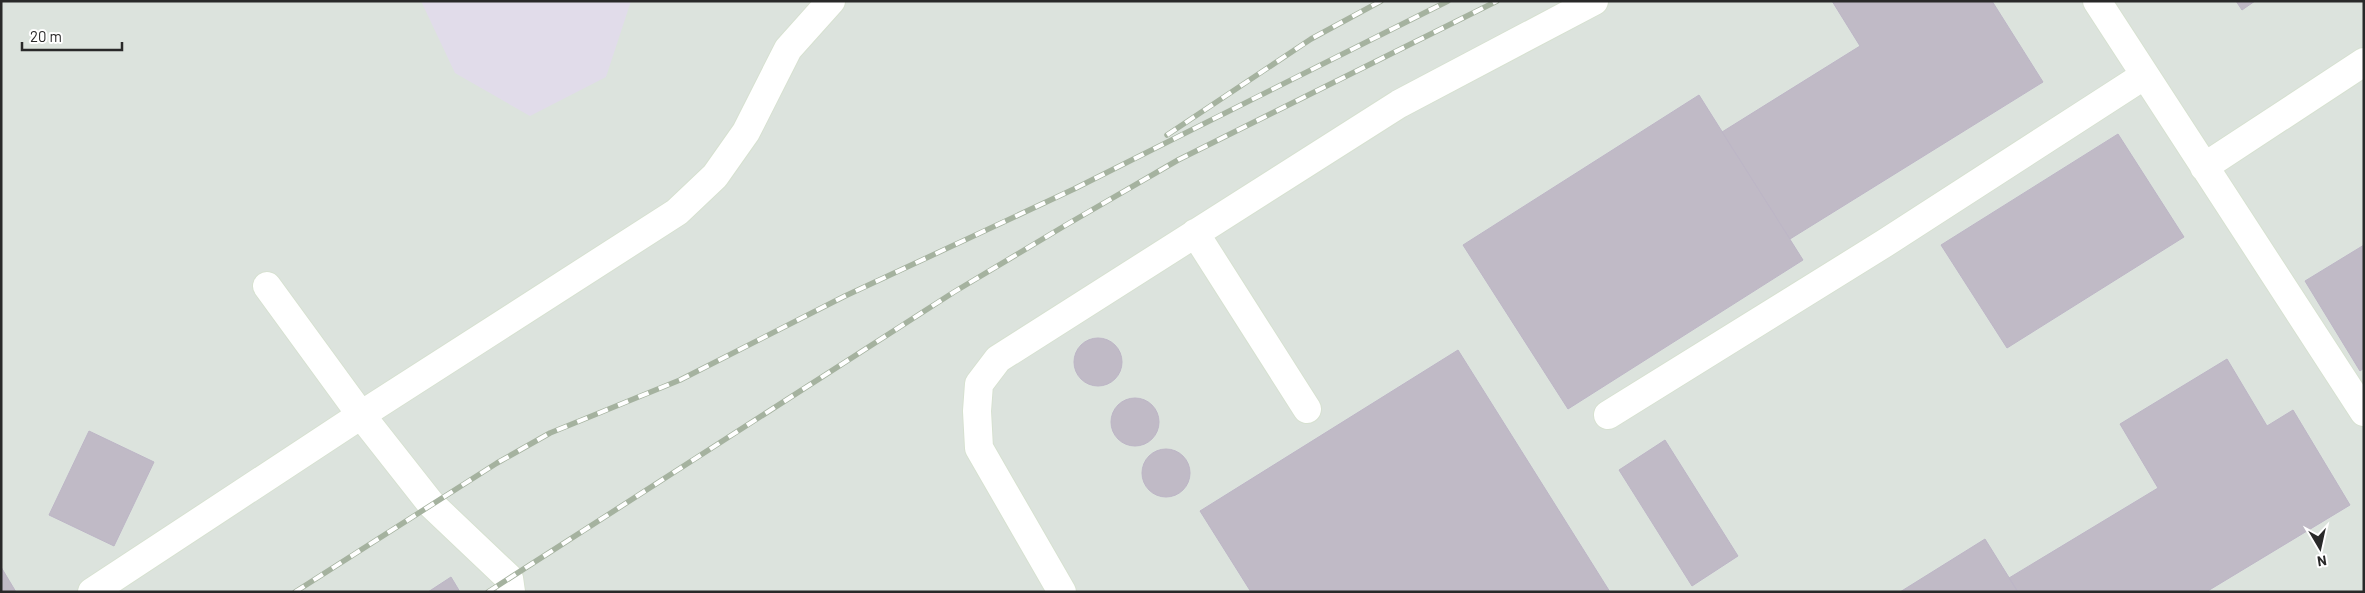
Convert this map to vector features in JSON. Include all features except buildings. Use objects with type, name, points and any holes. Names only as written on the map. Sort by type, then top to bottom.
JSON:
[{"type":"lane","points":[[92,592],[360,415],[677,212],[715,176],[746,132],[788,49],[831,1]]},
{"type":"lane","points":[[1062,592],[979,448],[977,412],[980,384],[998,359],[1399,104],[1594,1]]},
{"type":"lane","points":[[2097,1],[2364,412]]},
{"type":"lane","points":[[2204,167],[2364,62]]},
{"type":"lane","points":[[1608,415],[1885,243],[2144,75]]},
{"type":"lane","points":[[1195,233],[1307,408]]},
{"type":"lane","points":[[267,286],[360,415],[431,504],[509,578],[511,592]]},
{"type":"shaded area","points":[[1,1],[421,1],[455,73],[530,116],[606,77],[631,1],[2364,1],[2364,592],[1,592]]},
{"type":"railway","points":[[1167,135],[1311,39],[1381,1]]},
{"type":"railway","points":[[295,592],[497,463],[550,433],[680,380],[845,296],[1074,189],[1448,1]]},
{"type":"railway","points":[[488,592],[954,292],[1066,225],[1178,160],[1497,1]]}]
